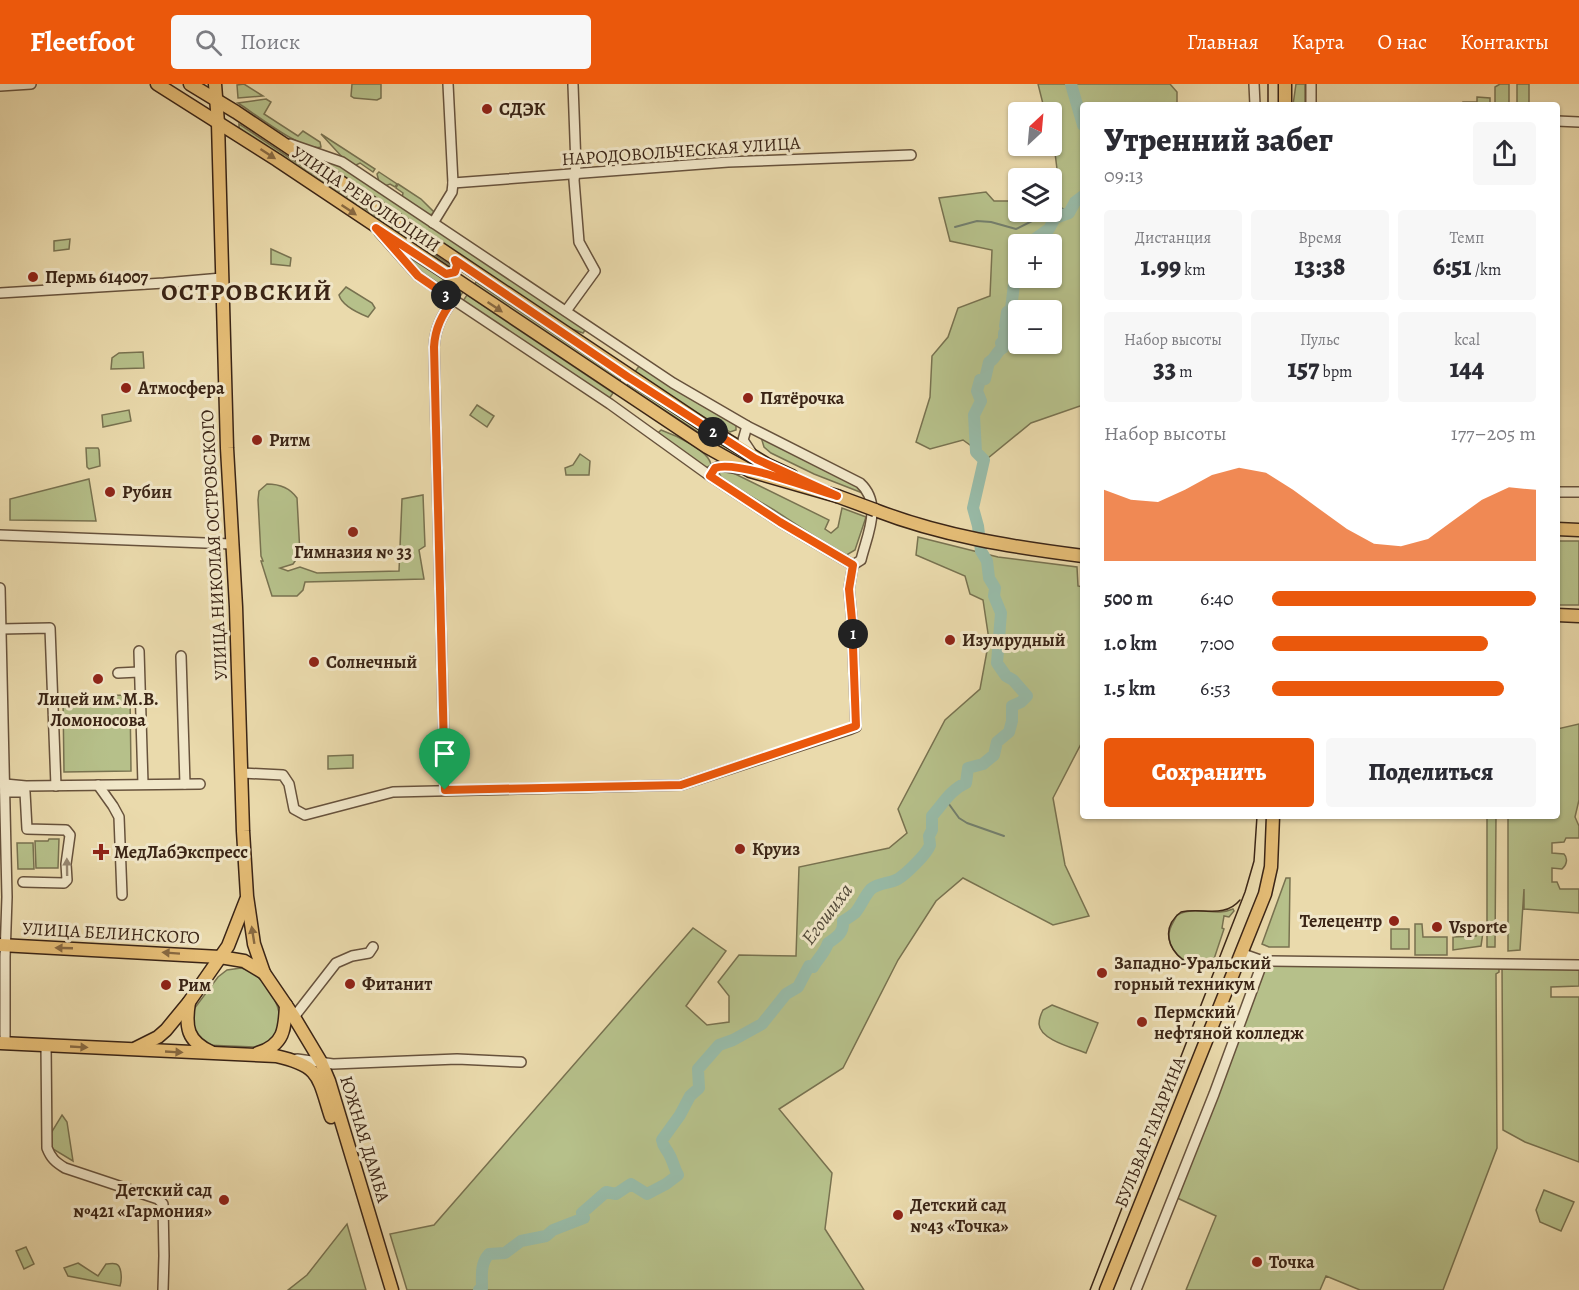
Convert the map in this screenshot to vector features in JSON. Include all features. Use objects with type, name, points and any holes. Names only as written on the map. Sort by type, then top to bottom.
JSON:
[{"type":"main road","name":"УЛИЦА РЕВОЛЮЦИИ","points":[[157,84],[277,160],[707,447],[750,471],[837,496]]},
{"type":"main road","name":"УЛИЦА РЕВОЛЮЦИИ","points":[[190,84],[756,459],[837,496],[891,516],[972,539],[1080,556]]},
{"type":"main road","name":"УЛИЦА НИКОЛАЯ ОСТРОВСКОГО","points":[[215,84],[231,544],[247,896],[254,944],[264,973]]},
{"type":"main road","points":[[1285,84],[1285,102]]},
{"type":"main road","points":[[446,274],[455,272],[457,265],[455,260]]},
{"type":"main road","points":[[1560,530],[1579,530]]},
{"type":"main road","points":[[1560,615],[1579,616]]},
{"type":"main road","name":"БУЛЬВАР ГАГАРИНА","points":[[1106,1290],[1242,954],[1269,878],[1272,819]]},
{"type":"main road","name":"УЛИЦА НИКОЛАЯ ОСТРОВСКОГО","points":[[220,957],[238,925],[247,896]]},
{"type":"main road","name":"УЛИЦА БЕЛИНСКОГО","points":[[3,945],[220,957]]},
{"type":"main road","points":[[134,1049],[158,1037],[166,1030],[189,1002],[220,957],[244,961],[264,973],[286,1005],[285,1026],[280,1040],[267,1050],[250,1055]]},
{"type":"main road","points":[[189,1002],[187,1027],[192,1038],[200,1046],[215,1053]]},
{"type":"main road","name":"ЮЖНАЯ ДАМБА","points":[[286,1005],[321,1062],[329,1081],[392,1290]]},
{"type":"main road","points":[[2,1043],[276,1056]]},
{"type":"main road","name":"ЮЖНАЯ ДАМБА","points":[[276,1056],[296,1060],[311,1068],[321,1084],[384,1290]]},
{"type":"street","points":[[0,86],[31,84]]},
{"type":"street","points":[[433,223],[452,192],[453,183],[448,84]]},
{"type":"street","points":[[1254,84],[1255,102]]},
{"type":"street","points":[[1311,84],[1311,102]]},
{"type":"street","points":[[566,311],[595,271],[579,242],[574,180],[573,85]]},
{"type":"street","points":[[1560,121],[1579,122]]},
{"type":"street","points":[[242,773],[283,775],[289,784],[294,809],[305,815],[393,792],[681,785],[856,726],[849,589],[853,565],[861,560],[873,513],[871,497],[866,488],[828,465],[745,430],[342,162],[279,141]]},
{"type":"street","name":"НАРОДОВОЛЬЧЕСКАЯ УЛИЦА","points":[[453,183],[779,159],[911,155]]},
{"type":"street","points":[[376,228],[418,276],[713,472],[780,522],[853,565]]},
{"type":"street","points":[[0,292],[164,284],[222,278]]},
{"type":"street","points":[[445,790],[434,347],[439,321],[453,300]]},
{"type":"street","points":[[714,432],[737,438],[745,430]]},
{"type":"street","points":[[745,430],[743,440],[756,459]]},
{"type":"street","points":[[707,447],[714,458],[713,472]]},
{"type":"street","points":[[713,472],[729,466],[750,471]]},
{"type":"street","points":[[1560,492],[1579,492]]},
{"type":"street","points":[[0,535],[231,544]]},
{"type":"street","points":[[0,588],[7,890],[3,945],[2,1043]]},
{"type":"street","points":[[1,629],[50,628],[56,786]]},
{"type":"street","points":[[139,651],[143,784]]},
{"type":"street","points":[[181,656],[185,784]]},
{"type":"street","points":[[118,673],[139,672]]},
{"type":"street","points":[[5,788],[200,783]]},
{"type":"street","points":[[98,785],[119,817],[122,895]]},
{"type":"street","points":[[5,788],[26,792],[27,829],[66,830],[70,835],[66,864],[67,880],[64,883],[23,882]]},
{"type":"street","points":[[294,1017],[336,963],[352,956],[369,953],[373,947]]},
{"type":"street","points":[[1242,954],[1263,961],[1579,965]]},
{"type":"street","points":[[1136,1290],[1214,1094],[1263,961]]},
{"type":"street","points":[[46,1045],[47,1148],[51,1159],[65,1168],[158,1199],[163,1204],[163,1290]]},
{"type":"street","points":[[276,1056],[333,1064],[458,1059],[520,1062]]},
{"type":"green space","points":[[244,84],[263,96],[238,98],[237,85]]},
{"type":"green space","points":[[352,84],[381,84],[381,98],[377,100],[354,98],[351,96]]},
{"type":"green space","points":[[1038,84],[1170,84],[1177,92],[1177,102],[1080,102],[1080,406],[1031,423],[988,458],[963,440],[930,449],[916,442],[930,397],[932,356],[948,337],[958,308],[990,296],[992,250],[950,241],[939,198],[986,192],[994,201],[1008,201],[1008,222],[1062,222],[1062,168],[1057,168],[1055,156],[1062,156],[1062,102],[1042,102]]},
{"type":"green space","points":[[1296,84],[1305,84],[1305,102],[1293,102]]},
{"type":"green space","points":[[1500,84],[1509,84],[1509,102],[1495,102],[1495,87]]},
{"type":"green space","points":[[1517,84],[1529,84],[1529,102],[1517,102]]},
{"type":"green space","points":[[1477,97],[1490,98],[1490,102],[1477,102]]},
{"type":"green space","points":[[266,99],[271,102],[264,114],[298,136],[303,131],[320,142],[321,147],[303,144],[291,138],[238,103]]},
{"type":"green space","points":[[239,124],[450,265],[450,267],[239,129]]},
{"type":"green space","points":[[321,134],[375,169],[373,172],[360,163],[354,166],[343,158]]},
{"type":"green space","points":[[304,152],[342,167],[586,329],[583,333],[566,327]]},
{"type":"green space","points":[[379,172],[397,184],[395,187],[390,184],[385,186],[379,182],[377,174]]},
{"type":"green space","points":[[398,184],[421,199],[434,212],[433,214],[429,215],[402,198],[403,193],[396,188]]},
{"type":"green space","points":[[70,239],[69,249],[54,251],[54,241]]},
{"type":"green space","points":[[271,249],[291,258],[290,266],[271,264]]},
{"type":"green space","points":[[398,250],[463,292],[459,298],[418,272]]},
{"type":"green space","points":[[476,282],[621,379],[619,382],[474,285]]},
{"type":"green space","points":[[346,287],[372,303],[375,308],[368,317],[343,303],[339,295]]},
{"type":"green space","points":[[467,295],[613,393],[609,399],[463,301]]},
{"type":"green space","points":[[143,352],[144,368],[111,369],[112,358],[119,353]]},
{"type":"green space","points":[[640,365],[736,425],[736,430],[730,432],[634,373]]},
{"type":"green space","points":[[628,384],[755,465],[733,455],[627,386]]},
{"type":"green space","points":[[477,405],[494,416],[487,427],[470,415]]},
{"type":"green space","points":[[129,410],[131,421],[103,427],[102,415]]},
{"type":"green space","points":[[661,430],[698,449],[709,459],[711,465],[706,468],[658,433]]},
{"type":"green space","points":[[761,437],[855,484],[865,494],[814,474],[771,453],[764,447]]},
{"type":"green space","points":[[86,448],[98,448],[100,466],[89,469],[87,467]]},
{"type":"green space","points":[[580,454],[590,461],[589,475],[566,475],[565,468],[573,465]]},
{"type":"green space","points":[[725,469],[829,520],[825,529],[831,533],[838,527],[842,508],[866,517],[855,550],[845,556],[835,550],[723,480],[719,473]]},
{"type":"green space","points":[[89,479],[96,521],[10,520],[10,499]]},
{"type":"green space","points":[[267,484],[284,487],[297,498],[300,554],[293,564],[280,568],[288,571],[300,567],[317,573],[399,571],[402,499],[423,495],[425,546],[419,550],[424,579],[305,582],[303,590],[297,596],[272,596],[261,561],[263,561],[258,500],[259,491]]},
{"type":"green space","points":[[918,537],[998,557],[1077,567],[1078,586],[1080,586],[1080,746],[1053,798],[1065,865],[1089,916],[1053,925],[963,878],[936,901],[898,960],[843,1068],[779,1109],[832,1173],[825,1229],[864,1290],[407,1290],[390,1234],[434,1225],[693,928],[726,951],[686,1006],[707,1025],[729,1022],[729,996],[718,982],[739,955],[796,956],[799,867],[889,848],[907,833],[898,809],[945,720],[980,689],[989,640],[983,600],[970,594],[965,576],[916,555]]},
{"type":"green space","points":[[1560,541],[1579,541],[1579,605],[1560,605]]},
{"type":"green space","points":[[130,695],[131,771],[64,772],[63,699],[77,699],[78,696]]},
{"type":"green space","points":[[1579,724],[1579,800],[1575,817],[1579,826],[1579,838],[1566,838],[1564,842],[1552,843],[1552,853],[1564,854],[1566,859],[1562,869],[1552,868],[1552,882],[1557,882],[1560,889],[1579,889],[1579,913],[1524,909],[1524,889],[1520,950],[1508,951],[1508,819],[1560,819],[1560,728]]},
{"type":"green space","points":[[353,755],[353,768],[328,769],[328,756]]},
{"type":"green space","points":[[1487,819],[1496,819],[1495,947],[1487,947]]},
{"type":"green space","points":[[59,839],[58,868],[36,868],[35,841],[48,841]]},
{"type":"green space","points":[[17,843],[33,843],[34,869],[18,869]]},
{"type":"green space","points":[[1286,878],[1290,878],[1289,947],[1269,947],[1262,944]]},
{"type":"green space","points":[[1233,909],[1229,917],[1224,916],[1222,928],[1224,929],[1212,965],[1205,967],[1191,964],[1179,956],[1170,944],[1170,928],[1177,915],[1191,911],[1219,912]]},
{"type":"green space","points":[[1415,924],[1422,924],[1423,937],[1447,937],[1447,955],[1415,955]]},
{"type":"green space","points":[[1391,929],[1409,929],[1409,949],[1391,949]]},
{"type":"green space","points":[[1476,932],[1483,932],[1481,946],[1453,950],[1453,937],[1476,936]]},
{"type":"green space","points":[[1263,961],[1499,965],[1499,972],[1496,974],[1497,1148],[1443,1290],[1360,1290],[1326,1276],[1320,1290],[1186,1290],[1216,1216],[1173,1196]]},
{"type":"green space","points":[[1502,965],[1579,965],[1579,986],[1551,987],[1551,997],[1579,997],[1579,1162],[1525,1142],[1503,1130]]},
{"type":"green space","points":[[241,968],[262,981],[271,993],[280,1019],[278,1031],[270,1041],[255,1047],[205,1045],[192,1025],[194,1009],[218,977],[227,970]]},
{"type":"green space","points":[[1052,1005],[1098,1023],[1086,1053],[1051,1039],[1041,1030],[1039,1022],[1042,1012]]},
{"type":"green space","points":[[62,1115],[67,1122],[73,1161],[53,1149],[48,1138]]},
{"type":"green space","points":[[1544,1190],[1574,1202],[1561,1231],[1540,1222],[1536,1210]]},
{"type":"green space","points":[[347,1224],[366,1290],[288,1290],[307,1275]]},
{"type":"green space","points":[[26,1247],[34,1264],[24,1269],[16,1251]]},
{"type":"green space","points":[[78,1263],[98,1276],[106,1264],[118,1265],[121,1277],[120,1286],[68,1276],[64,1268]]},
{"type":"waterway","name":"Егошиха","points":[[1071,84],[1080,115]]},
{"type":"waterway","name":"Егошиха","points":[[1042,234],[1049,229],[1055,218],[1069,213],[1080,198]]},
{"type":"waterway","points":[[1062,208],[1069,213]]},
{"type":"waterway","points":[[955,227],[977,221],[991,222],[1016,229],[1030,222]]},
{"type":"waterway","name":"Егошиха","points":[[479,1290],[482,1288],[483,1266],[489,1254],[505,1253],[521,1241],[546,1236],[553,1230],[584,1218],[582,1213],[606,1192],[616,1194],[631,1184],[647,1194],[678,1175],[662,1140],[690,1096],[699,1088],[698,1069],[719,1045],[762,1024],[786,994],[798,987],[809,966],[813,967],[828,943],[841,932],[843,921],[855,913],[871,889],[898,879],[921,858],[930,845],[932,816],[951,793],[966,783],[968,768],[983,764],[994,755],[997,742],[1009,732],[1012,706],[1027,696],[1013,680],[1006,676],[997,663],[1001,613],[994,596],[995,588],[989,578],[987,561],[981,551],[973,508],[984,460],[976,452],[974,415],[981,401],[977,391],[980,380],[985,379],[989,362],[1003,348],[1001,343],[1004,342],[1004,333],[1008,329],[1005,326],[1007,312],[1011,309],[1014,288]]},
{"type":"waterway","points":[[946,800],[959,818],[967,823],[1004,836]]},
{"type":"tram line","points":[[1268,84],[1268,102]]},
{"type":"tram line","points":[[1090,1290],[1245,892],[1254,861],[1257,819]]},
{"type":"tram line","points":[[1220,960],[1209,966],[1198,966],[1177,955],[1171,945],[1169,934],[1172,923],[1181,912],[1220,911],[1234,906],[1240,900]]},
{"type":"place","name":"СДЭК","points":[[487,109]]},
{"type":"place","name":"Пермь 614007","points":[[33,277]]},
{"type":"place","name":"Атмосфера","points":[[126,388]]},
{"type":"place","name":"Пятёрочка","points":[[748,398]]},
{"type":"place","name":"Ритм","points":[[257,440]]},
{"type":"place","name":"Рубин","points":[[110,492]]},
{"type":"place","name":"Гимназия № 33","points":[[353,532]]},
{"type":"place","name":"Изумрудный","points":[[950,640]]},
{"type":"place","name":"Солнечный","points":[[314,662]]},
{"type":"place","name":"Лицей им. М.В. Ломоносова","points":[[98,679]]},
{"type":"place","name":"Круиз","points":[[740,849]]},
{"type":"place","name":"МедЛабЭкспресс","points":[[101,852]]},
{"type":"place","name":"Телецентр","points":[[1394,921]]},
{"type":"place","name":"Vsporte","points":[[1437,927]]},
{"type":"place","name":"Западно-Уральский горный техникум","points":[[1102,973]]},
{"type":"place","name":"Фитанит","points":[[350,984]]},
{"type":"place","name":"Рим","points":[[166,985]]},
{"type":"place","name":"Пермский нефтяной колледж","points":[[1142,1022]]},
{"type":"place","name":"Детский сад №421 «Гармония»","points":[[224,1200]]},
{"type":"place","name":"Детский сад №43 «Точка»","points":[[898,1215]]},
{"type":"place","name":"Точка","points":[[1257,1262]]},
{"type":"district","name":"ОСТРОВСКИЙ","points":[[247,292]]},
{"type":"route","points":[[376,228],[446,274],[450,275],[455,272],[457,265],[455,260],[628,377],[756,459],[837,496],[729,466],[715,468],[710,476],[780,522],[853,565],[849,589],[856,726],[851,729],[748,762],[689,784],[445,790],[434,347],[439,321],[453,300],[418,276],[376,228]]}]
